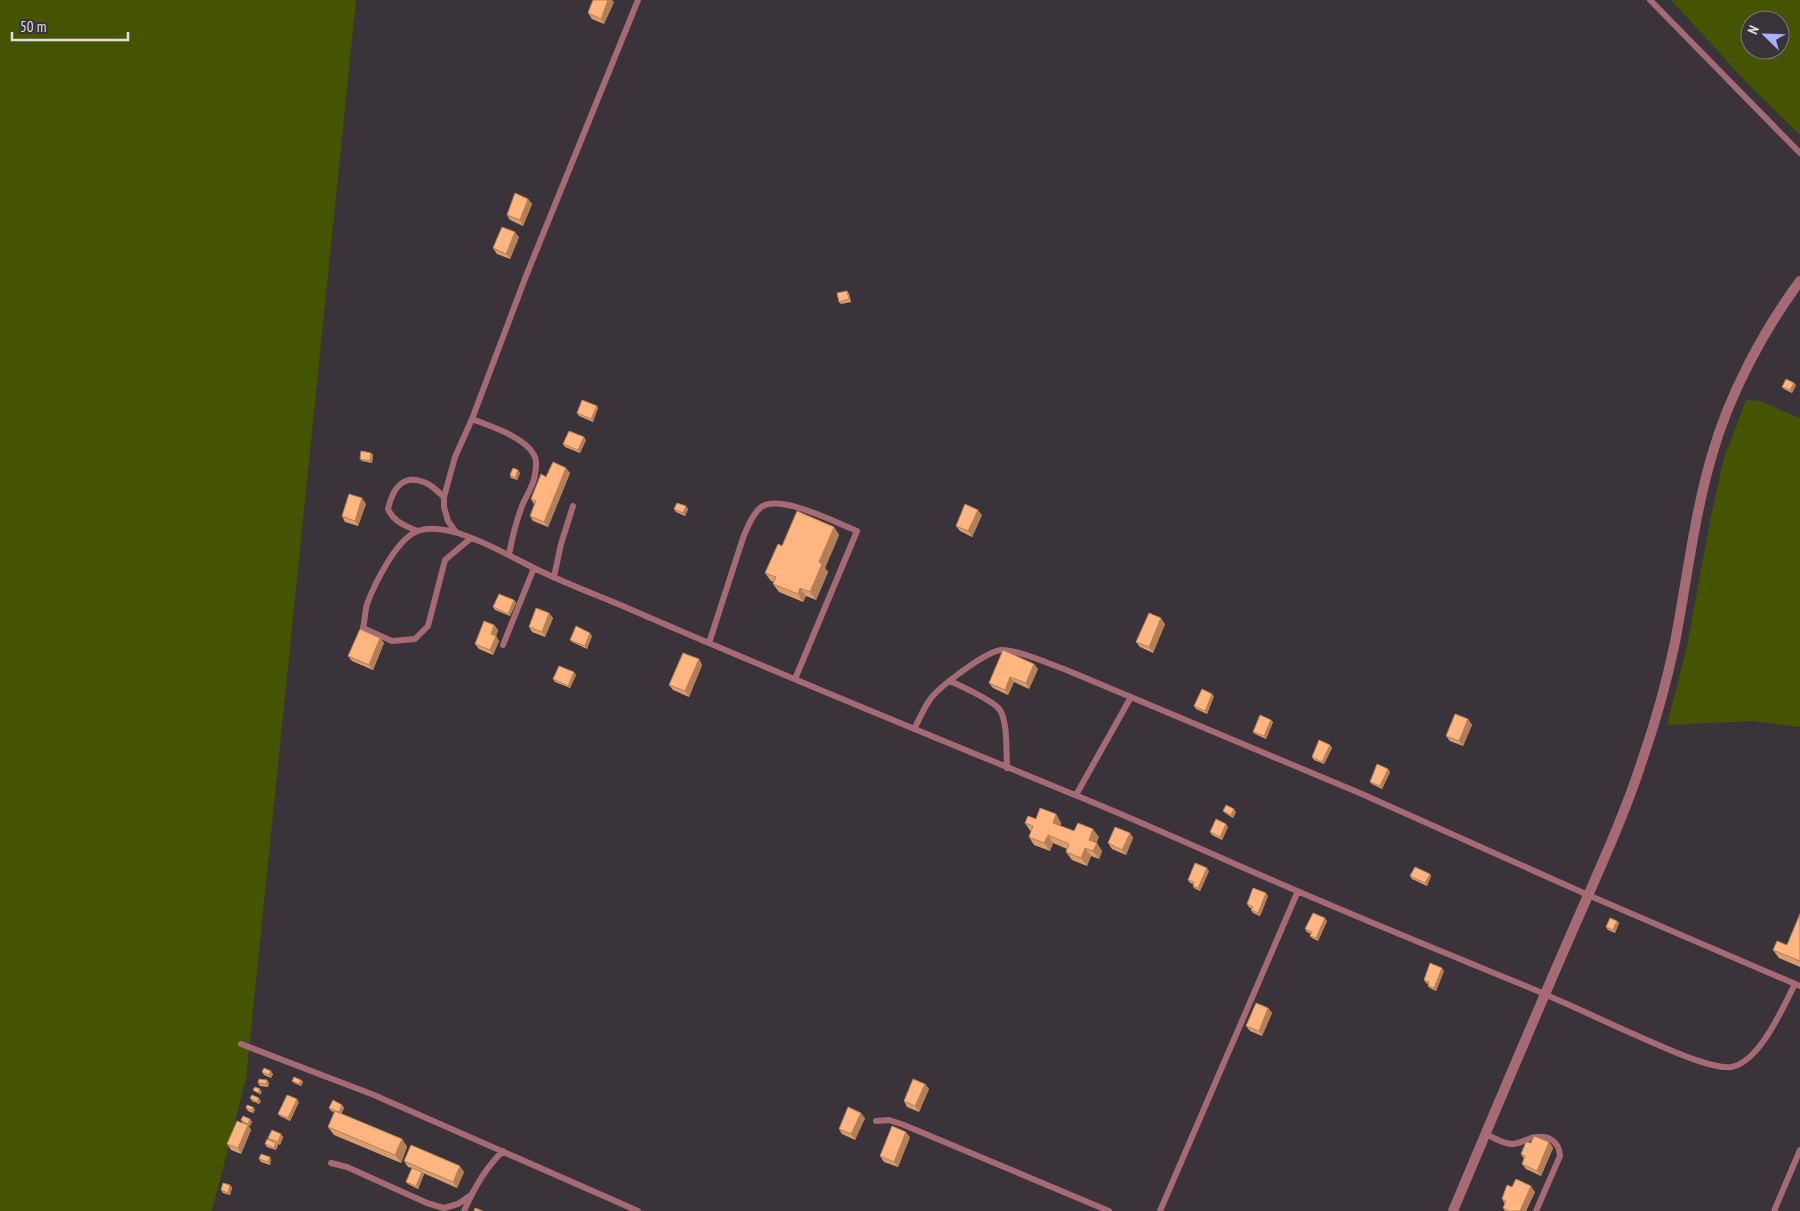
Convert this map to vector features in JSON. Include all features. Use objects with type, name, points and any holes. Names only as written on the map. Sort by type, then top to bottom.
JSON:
[{"type":"street","points":[[1453,1211],[1588,895],[1644,757],[1666,684],[1697,519],[1712,456],[1722,426],[1733,397],[1751,361],[1782,307],[1800,281]]},
{"type":"lane","points":[[456,532],[448,521],[444,507],[444,497],[455,457],[472,419],[526,276],[638,0]]},
{"type":"lane","points":[[1650,0],[1800,153]]},
{"type":"lane","points":[[472,419],[505,432],[518,440],[535,456],[535,476],[522,507],[509,554]]},
{"type":"lane","points":[[444,497],[428,484],[409,480],[399,484],[394,490],[388,508],[391,514],[404,526],[418,531],[438,529],[456,532],[471,538],[509,554],[554,577],[709,643],[795,679],[914,729],[1007,768],[1076,795],[1298,892],[1545,994],[1666,1048],[1704,1062],[1717,1066],[1733,1067],[1743,1062],[1757,1050],[1798,985],[1588,895],[1362,794],[1064,669],[1016,653],[1001,650],[989,654],[943,686],[929,700],[914,729]]},
{"type":"lane","points":[[709,643],[743,538],[760,508],[769,502],[780,502],[857,531],[795,679]]},
{"type":"lane","points":[[554,577],[561,544],[573,506]]},
{"type":"lane","points":[[418,531],[399,544],[390,557],[367,605],[363,628],[392,641],[415,639],[428,626],[445,560],[471,538]]},
{"type":"lane","points":[[503,645],[534,568]]},
{"type":"lane","points":[[950,681],[980,696],[999,709],[1004,720],[1007,768]]},
{"type":"lane","points":[[1076,795],[1131,697]]},
{"type":"lane","points":[[1160,1211],[1298,892]]},
{"type":"lane","points":[[241,1044],[374,1094],[638,1211]]},
{"type":"lane","points":[[876,1121],[889,1120],[904,1125],[1109,1211]]},
{"type":"lane","points":[[1485,1134],[1513,1144],[1533,1138],[1544,1138],[1556,1142],[1559,1147],[1560,1156],[1536,1211]]},
{"type":"lane","points":[[1774,1211],[1800,1150]]},
{"type":"lane","points":[[464,1211],[480,1178],[493,1160],[503,1151]]},
{"type":"lane","points":[[331,1163],[365,1174],[435,1206],[452,1207],[471,1195]]},
{"type":"green space","points":[[0,0],[356,0],[246,1079],[212,1211],[0,1211]]},
{"type":"green space","points":[[1671,0],[1800,0],[1800,135],[1748,84]]},
{"type":"green space","points":[[1746,400],[1760,401],[1800,418],[1800,727],[1754,721],[1667,725],[1687,646],[1710,521],[1724,458]]},
{"type":"building","points":[[593,0],[608,0],[601,19],[588,13]]},
{"type":"building","points":[[515,193],[528,199],[520,220],[507,215]]},
{"type":"building","points":[[502,227],[515,232],[506,254],[493,248]]},
{"type":"building","points":[[847,291],[849,299],[839,302],[837,293]]},
{"type":"building","points":[[1786,379],[1794,383],[1790,390],[1782,387]]},
{"type":"building","points":[[582,400],[597,406],[591,419],[577,413]]},
{"type":"building","points":[[569,431],[584,437],[578,450],[563,444]]},
{"type":"building","points":[[361,451],[371,453],[370,461],[360,459]]},
{"type":"building","points":[[553,462],[566,468],[544,522],[530,516],[536,501],[531,499],[541,474],[546,477]]},
{"type":"building","points":[[513,468],[518,470],[515,478],[510,475]]},
{"type":"building","points":[[349,494],[362,498],[355,521],[342,516]]},
{"type":"building","points":[[677,503],[686,506],[683,513],[674,509]]},
{"type":"building","points":[[965,504],[978,510],[968,531],[956,526]]},
{"type":"building","points":[[797,511],[834,527],[819,562],[822,564],[810,592],[800,588],[798,594],[773,584],[776,577],[765,573],[778,544],[782,546]]},
{"type":"building","points":[[499,594],[514,600],[508,614],[493,607]]},
{"type":"building","points":[[536,608],[549,613],[542,632],[529,627]]},
{"type":"building","points":[[1149,613],[1161,618],[1149,647],[1136,642]]},
{"type":"building","points":[[484,621],[494,625],[491,634],[496,636],[490,650],[475,644]]},
{"type":"building","points":[[576,626],[590,633],[585,646],[570,640]]},
{"type":"building","points":[[360,629],[380,638],[369,665],[348,656]]},
{"type":"building","points":[[1003,650],[1034,664],[1026,683],[1010,677],[1005,690],[989,683]]},
{"type":"building","points":[[683,653],[699,659],[685,691],[669,685]]},
{"type":"building","points":[[559,666],[574,672],[568,686],[553,679]]},
{"type":"building","points":[[1202,689],[1212,694],[1205,711],[1194,706]]},
{"type":"building","points":[[1455,714],[1468,719],[1459,741],[1446,736]]},
{"type":"building","points":[[1260,715],[1271,720],[1264,736],[1253,732]]},
{"type":"building","points":[[1319,740],[1330,745],[1322,762],[1312,757]]},
{"type":"building","points":[[1377,764],[1388,769],[1380,786],[1370,782]]},
{"type":"building","points":[[1226,805],[1234,809],[1231,815],[1223,811]]},
{"type":"building","points":[[1040,808],[1056,814],[1053,823],[1074,831],[1078,823],[1093,829],[1089,840],[1097,843],[1093,851],[1085,848],[1081,858],[1066,852],[1069,844],[1048,835],[1044,843],[1029,837],[1033,826],[1025,823],[1028,816],[1036,819]]},
{"type":"building","points":[[1216,819],[1226,824],[1220,837],[1210,832]]},
{"type":"building","points":[[1115,827],[1130,833],[1122,850],[1108,843]]},
{"type":"building","points":[[1195,863],[1207,868],[1198,888],[1193,886],[1194,882],[1188,880]]},
{"type":"building","points":[[1415,867],[1430,874],[1425,883],[1410,876]]},
{"type":"building","points":[[1253,888],[1266,893],[1258,913],[1251,910],[1253,907],[1247,904]]},
{"type":"building","points":[[1313,913],[1325,918],[1316,938],[1310,936],[1312,932],[1305,929]]},
{"type":"building","points":[[1800,914],[1800,961],[1773,950],[1777,941],[1787,945]]},
{"type":"building","points":[[1610,918],[1617,921],[1613,930],[1606,927]]},
{"type":"building","points":[[1430,963],[1442,968],[1434,988],[1428,986],[1429,982],[1424,980]]},
{"type":"building","points":[[1256,1003],[1268,1008],[1259,1031],[1246,1026]]},
{"type":"building","points":[[264,1068],[271,1071],[269,1075],[262,1072]]},
{"type":"building","points":[[294,1077],[301,1080],[299,1084],[292,1081]]},
{"type":"building","points":[[259,1079],[267,1080],[266,1084],[258,1083]]},
{"type":"building","points":[[913,1079],[925,1084],[915,1106],[904,1101]]},
{"type":"building","points":[[255,1087],[260,1089],[258,1093],[253,1090]]},
{"type":"building","points":[[252,1095],[259,1098],[257,1102],[250,1098]]},
{"type":"building","points":[[287,1095],[297,1099],[288,1118],[278,1114]]},
{"type":"building","points":[[333,1100],[342,1105],[339,1112],[329,1108]]},
{"type":"building","points":[[247,1105],[253,1107],[252,1110],[246,1108]]},
{"type":"building","points":[[848,1107],[861,1113],[851,1134],[839,1129]]},
{"type":"building","points":[[335,1111],[402,1139],[395,1155],[328,1127]]},
{"type":"building","points":[[243,1116],[250,1119],[248,1124],[241,1120]]},
{"type":"building","points":[[237,1121],[248,1125],[238,1148],[227,1144]]},
{"type":"building","points":[[892,1126],[906,1132],[894,1162],[880,1156]]},
{"type":"building","points":[[272,1130],[281,1134],[278,1142],[268,1138]]},
{"type":"building","points":[[1534,1136],[1549,1142],[1537,1171],[1522,1164],[1525,1156],[1521,1154],[1526,1142],[1531,1143]]},
{"type":"building","points":[[267,1139],[276,1143],[274,1148],[265,1144]]},
{"type":"building","points":[[411,1145],[460,1166],[453,1182],[404,1161]]},
{"type":"building","points":[[261,1154],[270,1157],[268,1162],[259,1159]]},
{"type":"building","points":[[412,1168],[422,1172],[416,1186],[406,1182]]},
{"type":"building","points":[[1516,1179],[1531,1186],[1520,1211],[1509,1211],[1503,1208],[1506,1201],[1502,1199],[1507,1185],[1512,1187]]},
{"type":"building","points":[[223,1183],[230,1185],[228,1193],[221,1190]]}]
